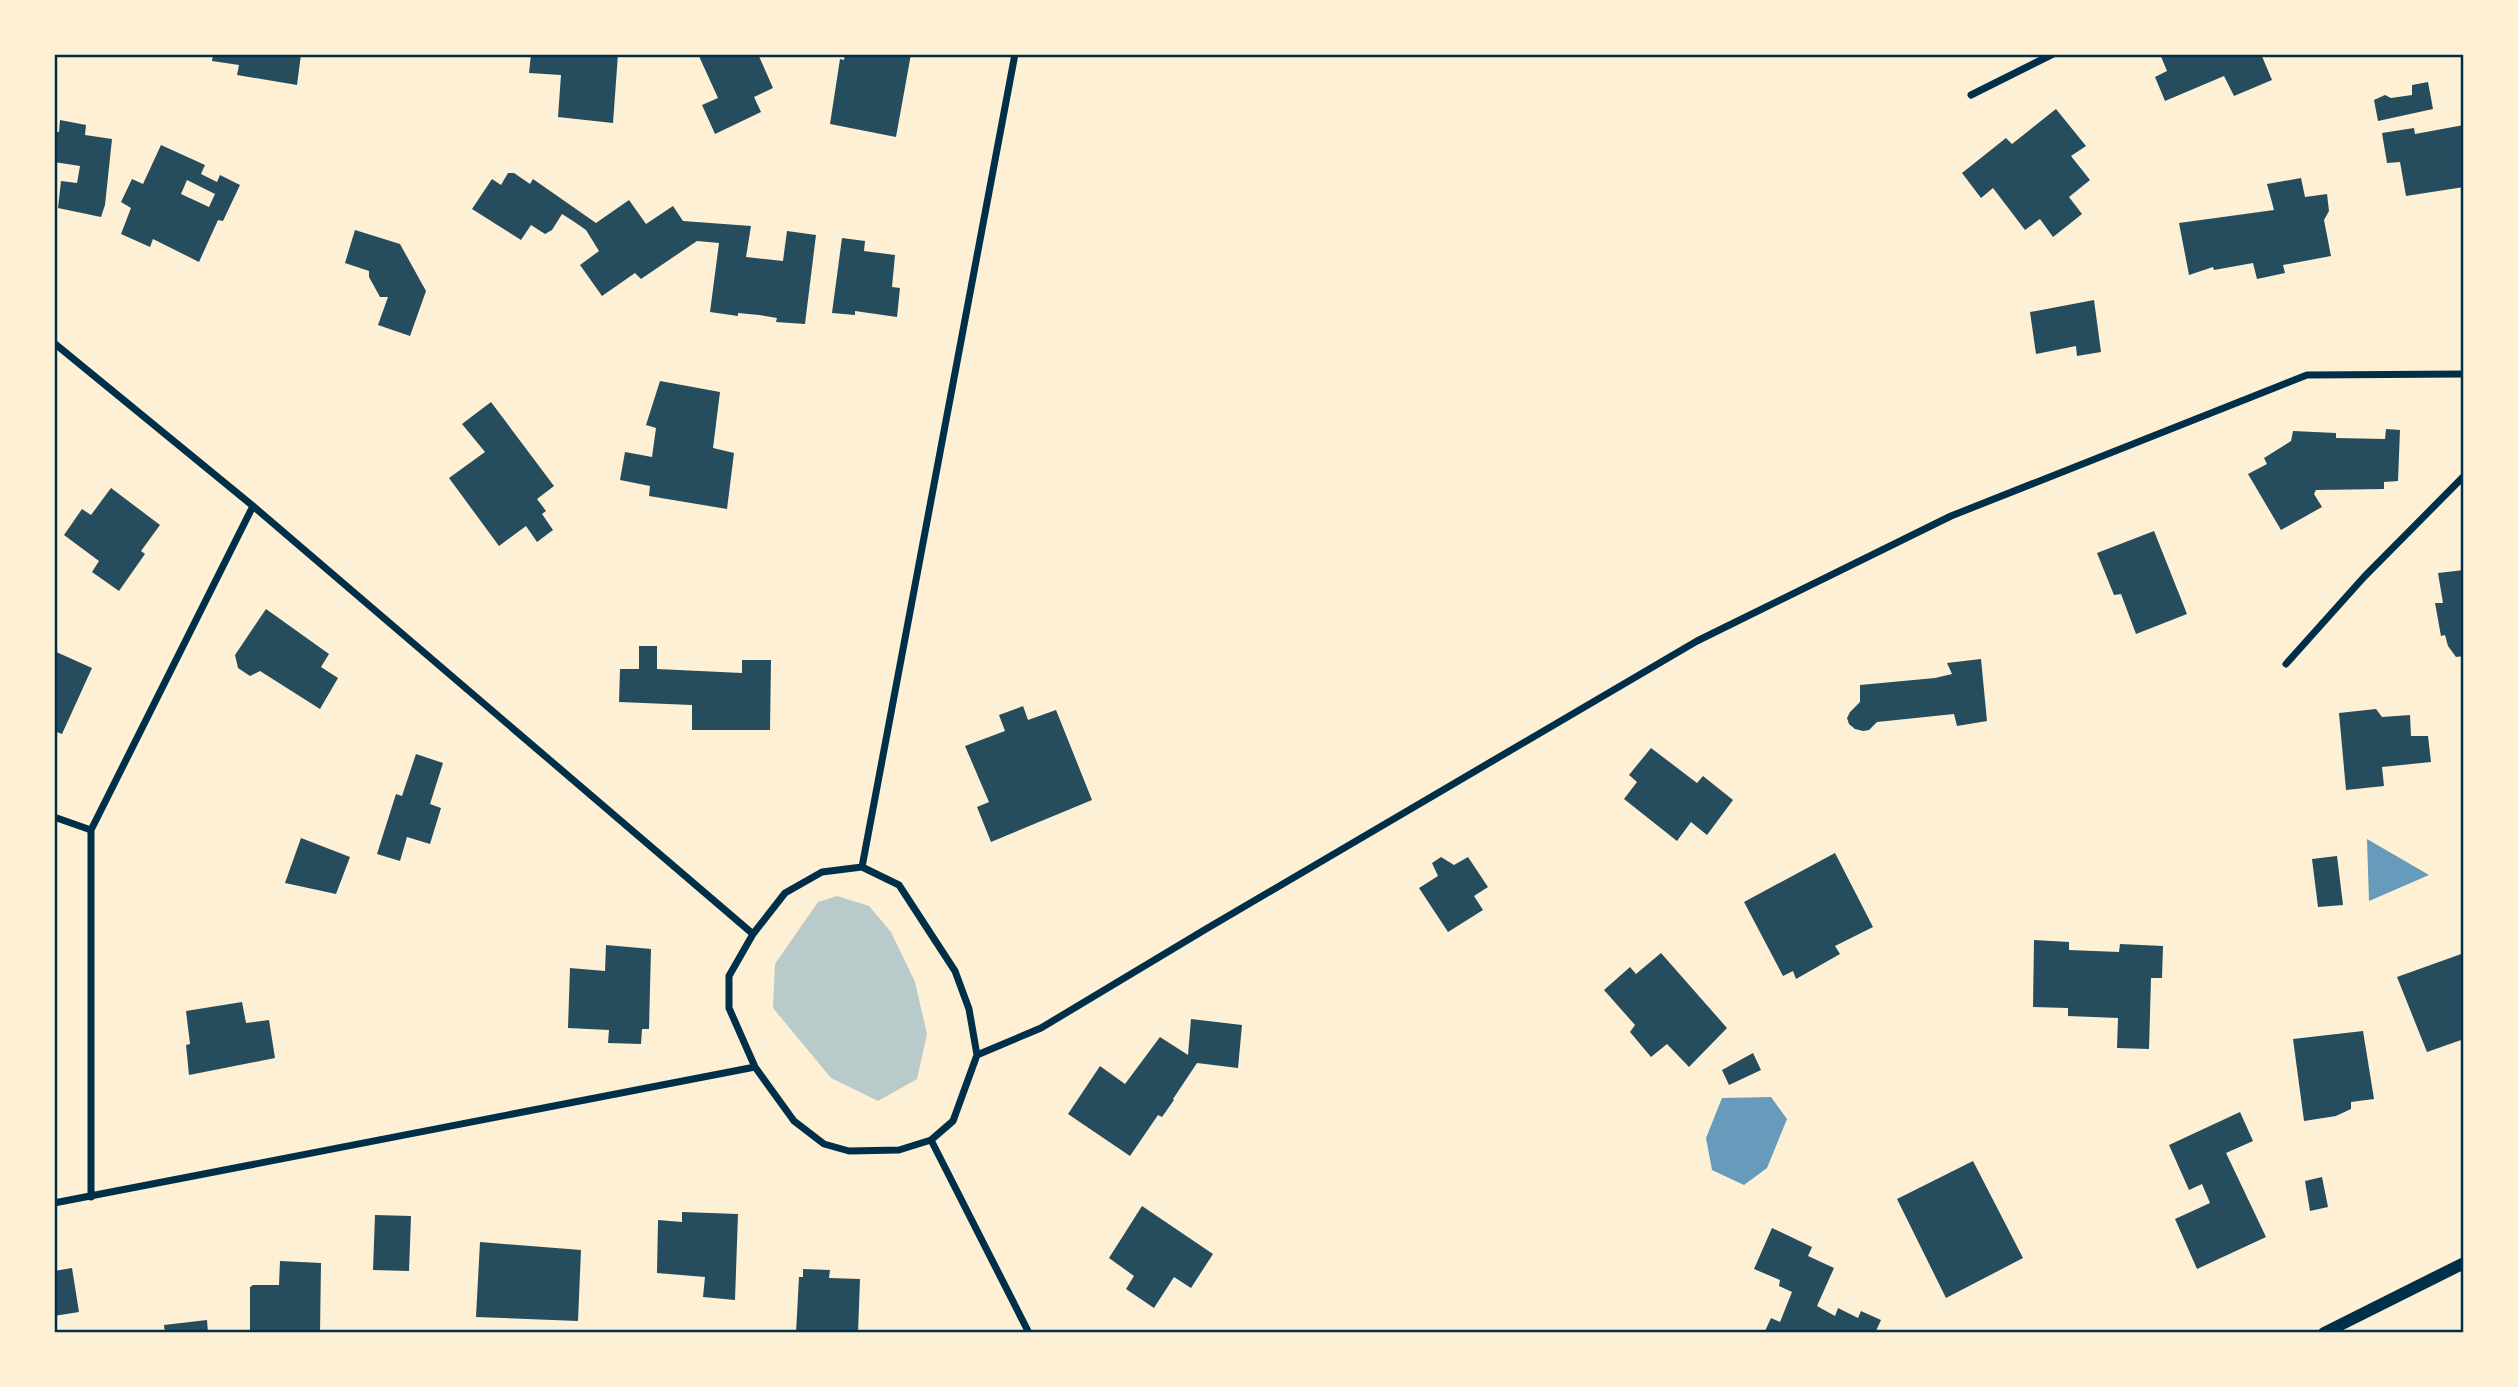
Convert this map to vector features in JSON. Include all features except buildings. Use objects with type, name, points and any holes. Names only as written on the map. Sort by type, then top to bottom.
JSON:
[{"type":"street","points":[[863,867],[1015,54]]},
{"type":"street","points":[[1971,95],[2053,54]]},
{"type":"street","points":[[54,344],[253,506],[753,934]]},
{"type":"street","points":[[977,1055],[1041,1028],[1697,641],[1951,516],[2307,375],[2464,374]]},
{"type":"street","points":[[2286,664],[2364,577],[2464,476]]},
{"type":"street","points":[[91,1197],[91,830],[253,506]]},
{"type":"street","points":[[54,817],[91,830]]},
{"type":"street","points":[[863,867],[899,885],[955,971],[969,1009],[977,1055],[953,1121],[931,1140],[899,1150],[849,1151],[824,1144],[794,1121],[754,1067],[729,1008],[729,976],[753,934],[785,893],[822,872],[863,867]]},
{"type":"street","points":[[54,1203],[754,1067]]},
{"type":"street","points":[[931,1140],[1029,1333]]},
{"type":"street","points":[[2324,1333],[2464,1263]]},
{"type":"shaded area","points":[[837,896],[869,906],[891,932],[915,982],[927,1034],[917,1079],[878,1101],[831,1078],[773,1008],[775,964],[818,902]]},
{"type":"water","points":[[2367,839],[2429,875],[2369,901]]},
{"type":"water","points":[[1771,1097],[1787,1119],[1767,1168],[1744,1185],[1712,1170],[1706,1138],[1722,1098]]}]
